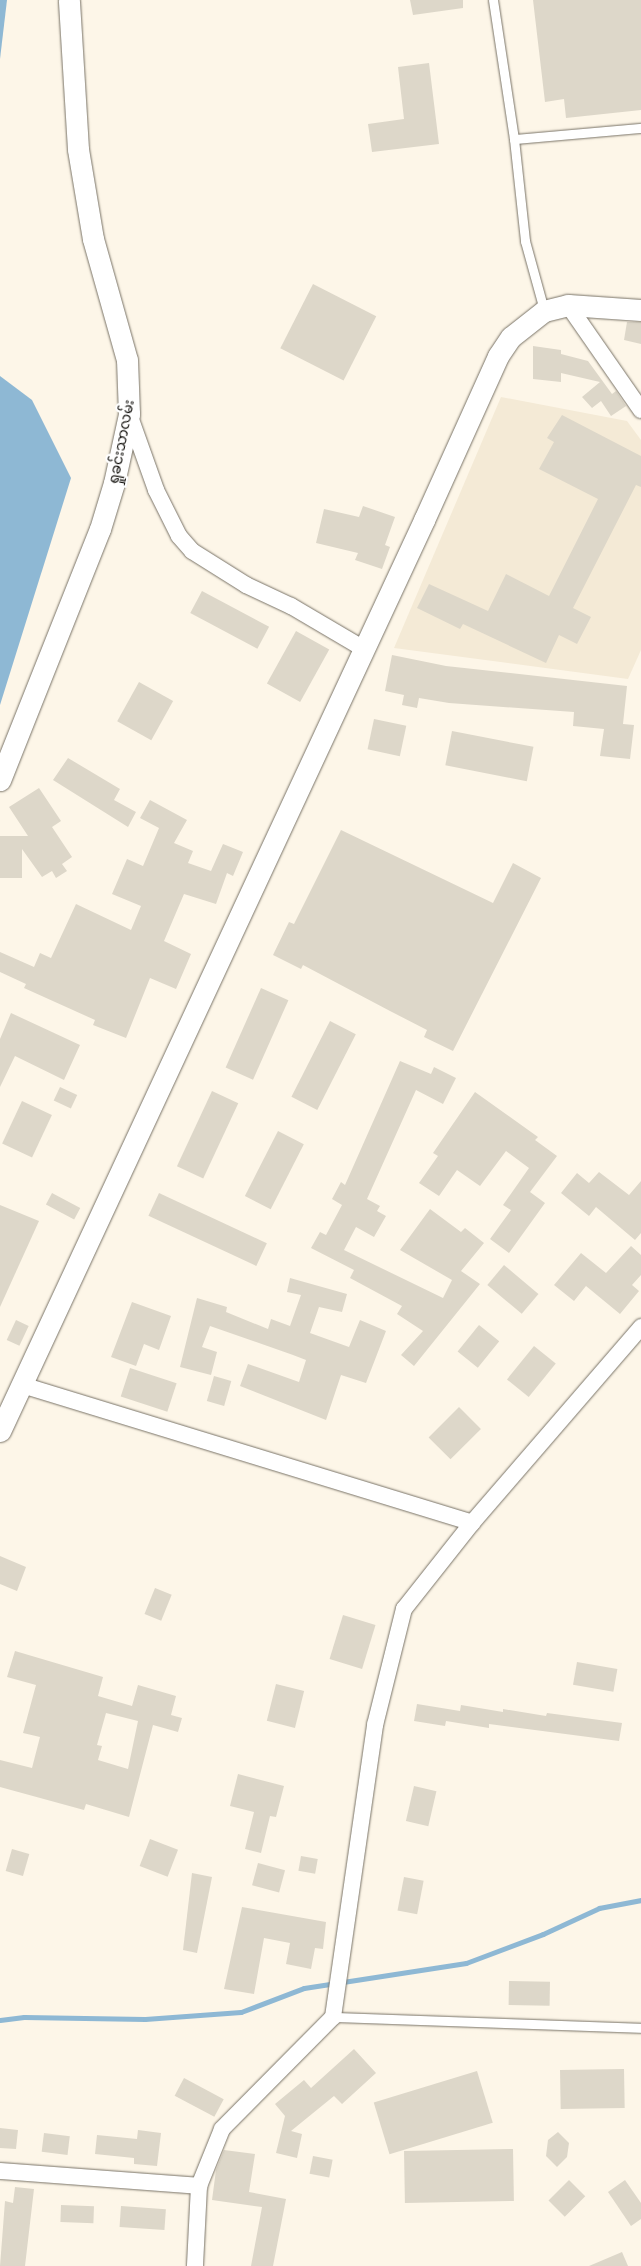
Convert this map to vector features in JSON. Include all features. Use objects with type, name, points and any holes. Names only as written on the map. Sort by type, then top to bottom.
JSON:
[{"type":"street","name":"ရှုခင်းသာလမ်း","points":[[0,780],[100,529],[116,476],[129,414],[128,360],[93,239],[84,195],[72,97],[70,0]]},
{"type":"street","points":[[568,305],[641,410]]},
{"type":"street","points":[[0,1431],[364,649],[498,356],[512,337],[544,311],[568,305],[641,310]]},
{"type":"street","points":[[129,414],[156,490],[176,530],[192,551],[246,585],[291,606],[364,649]]},
{"type":"street","points":[[195,2266],[199,2186],[222,2129],[333,2017],[375,1725],[404,1610],[472,1523],[641,1327]]},
{"type":"street","points":[[22,1384],[472,1523]]},
{"type":"street","points":[[0,2171],[199,2186]]},
{"type":"lane","points":[[493,0],[514,139],[525,242],[544,311]]},
{"type":"lane","points":[[514,139],[641,128]]},
{"type":"lane","points":[[333,2017],[641,2028]]},
{"type":"shaded area","points":[[501,397],[627,421],[641,440],[641,650],[628,679],[394,648]]},
{"type":"water","points":[[0,0],[7,0],[0,59]]},
{"type":"water","points":[[0,376],[32,400],[71,478],[0,705]]},
{"type":"building","points":[[410,0],[463,0],[463,8],[413,15]]},
{"type":"building","points":[[533,0],[641,0],[641,110],[566,118],[564,99],[545,102]]},
{"type":"building","points":[[429,63],[439,144],[372,152],[368,124],[404,119],[398,67]]},
{"type":"building","points":[[313,284],[376,316],[344,380],[280,348]]},
{"type":"building","points":[[627,322],[641,322],[641,344],[624,340]]},
{"type":"building","points":[[533,346],[561,350],[561,354],[588,361],[612,394],[616,391],[626,406],[611,416],[601,401],[592,408],[582,397],[600,382],[561,373],[561,382],[533,379]]},
{"type":"building","points":[[562,415],[641,456],[641,487],[636,485],[573,608],[591,617],[577,644],[559,635],[546,663],[463,624],[460,629],[417,608],[429,584],[488,611],[506,574],[549,596],[598,499],[539,469],[554,442],[547,438]]},
{"type":"building","points":[[363,506],[395,517],[385,545],[390,547],[382,569],[355,560],[358,553],[316,543],[324,509],[359,517]]},
{"type":"building","points":[[202,591],[269,627],[257,649],[190,613]]},
{"type":"building","points":[[296,631],[329,649],[300,702],[267,683]]},
{"type":"building","points":[[392,655],[446,666],[627,686],[623,724],[634,725],[630,759],[600,756],[604,729],[573,726],[574,712],[449,703],[419,698],[417,708],[402,705],[404,695],[385,691]]},
{"type":"building","points":[[139,682],[173,701],[151,740],[117,721]]},
{"type":"building","points":[[374,719],[406,726],[400,756],[368,749]]},
{"type":"building","points":[[452,731],[533,747],[527,781],[445,765]]},
{"type":"building","points":[[68,758],[120,789],[114,800],[136,812],[128,827],[53,780]]},
{"type":"building","points":[[39,788],[61,821],[52,827],[72,857],[62,864],[67,871],[56,878],[52,871],[42,877],[22,849],[22,878],[0,878],[0,836],[28,836],[9,807]]},
{"type":"building","points":[[150,800],[187,820],[174,843],[193,851],[188,863],[211,871],[223,844],[243,852],[233,876],[227,873],[216,904],[184,894],[164,941],[191,954],[176,989],[150,978],[126,1038],[93,1025],[95,1020],[24,988],[26,984],[0,972],[0,952],[34,967],[40,953],[51,958],[76,904],[131,930],[141,906],[112,894],[127,859],[143,866],[159,828],[140,818]]},
{"type":"building","points":[[341,830],[493,903],[513,863],[541,878],[453,1051],[424,1037],[427,1030],[303,965],[301,969],[273,955],[289,922],[294,924]]},
{"type":"building","points":[[261,988],[288,1000],[253,1080],[226,1067]]},
{"type":"building","points":[[11,1013],[80,1045],[64,1080],[15,1056],[0,1087],[0,1039]]},
{"type":"building","points":[[330,1021],[356,1034],[317,1110],[291,1097]]},
{"type":"building","points":[[400,1061],[431,1074],[434,1067],[456,1078],[443,1104],[416,1090],[367,1199],[380,1206],[377,1211],[386,1216],[374,1237],[356,1227],[344,1250],[443,1298],[452,1280],[400,1250],[430,1209],[461,1232],[465,1228],[484,1243],[461,1271],[480,1284],[414,1366],[401,1355],[423,1331],[397,1314],[402,1306],[350,1278],[354,1270],[311,1248],[320,1232],[326,1235],[342,1205],[332,1199],[341,1182],[345,1185]]},
{"type":"building","points":[[60,1087],[77,1095],[71,1109],[54,1101]]},
{"type":"building","points":[[212,1091],[238,1103],[203,1178],[177,1166]]},
{"type":"building","points":[[475,1092],[538,1137],[535,1140],[557,1156],[530,1192],[545,1203],[509,1253],[490,1239],[511,1210],[503,1205],[529,1168],[506,1151],[480,1186],[457,1170],[439,1196],[419,1183],[438,1156],[433,1153]]},
{"type":"building","points":[[22,1101],[52,1115],[32,1158],[2,1144]]},
{"type":"building","points":[[278,1131],[304,1144],[271,1209],[245,1196]]},
{"type":"building","points":[[599,1172],[629,1195],[641,1181],[641,1233],[635,1240],[596,1207],[589,1216],[561,1193],[577,1173],[589,1183]]},
{"type":"building","points":[[52,1193],[80,1208],[74,1220],[46,1204]]},
{"type":"building","points":[[159,1193],[267,1243],[256,1266],[148,1216]]},
{"type":"building","points":[[0,1205],[39,1221],[0,1307]]},
{"type":"building","points":[[631,1246],[641,1255],[641,1275],[632,1285],[639,1291],[620,1314],[586,1286],[574,1301],[554,1285],[581,1253],[606,1273]]},
{"type":"building","points":[[504,1265],[538,1294],[522,1314],[487,1285]]},
{"type":"building","points":[[290,1278],[347,1294],[342,1312],[319,1307],[310,1333],[349,1347],[360,1320],[386,1331],[366,1383],[341,1375],[326,1420],[240,1386],[248,1364],[299,1382],[306,1360],[293,1355],[210,1326],[202,1347],[217,1352],[211,1375],[180,1367],[197,1298],[227,1307],[226,1312],[268,1329],[271,1319],[290,1326],[301,1295],[287,1292]]},
{"type":"building","points":[[132,1302],[171,1316],[159,1350],[144,1344],[136,1366],[111,1357]]},
{"type":"building","points":[[16,1320],[29,1326],[19,1346],[7,1340]]},
{"type":"building","points":[[479,1325],[499,1341],[478,1368],[458,1351]]},
{"type":"building","points":[[534,1346],[556,1364],[529,1397],[507,1379]]},
{"type":"building","points":[[130,1368],[177,1383],[167,1412],[121,1397]]},
{"type":"building","points":[[214,1376],[231,1381],[224,1406],[207,1401]]},
{"type":"building","points":[[459,1407],[481,1429],[451,1459],[429,1437]]},
{"type":"building","points":[[0,1556],[26,1567],[17,1591],[0,1584]]},
{"type":"building","points":[[155,1588],[172,1595],[161,1621],[145,1614]]},
{"type":"building","points":[[343,1615],[376,1625],[362,1669],[330,1659]]},
{"type":"building","points":[[15,1651],[103,1677],[98,1696],[132,1706],[138,1685],[176,1696],[171,1715],[182,1718],[178,1732],[153,1725],[129,1817],[86,1804],[84,1810],[0,1787],[0,1760],[32,1768],[40,1737],[23,1733],[36,1685],[7,1677]],"holes":[[[106,1713],[138,1721],[128,1769],[98,1760],[102,1746],[97,1745]]]},
{"type":"building","points":[[577,1662],[617,1669],[613,1692],[573,1685]]},
{"type":"building","points":[[276,1684],[304,1691],[295,1728],[267,1721]]},
{"type":"building","points":[[417,1704],[460,1711],[461,1705],[503,1712],[503,1709],[546,1716],[547,1713],[622,1723],[619,1741],[489,1724],[489,1728],[446,1721],[445,1726],[414,1721]]},
{"type":"building","points":[[238,1774],[284,1786],[276,1817],[270,1816],[261,1853],[245,1849],[254,1812],[230,1806]]},
{"type":"building","points":[[414,1786],[436,1791],[428,1826],[406,1821]]},
{"type":"building","points":[[150,1839],[178,1850],[168,1877],[140,1866]]},
{"type":"building","points":[[12,1849],[29,1854],[23,1876],[6,1871]]},
{"type":"building","points":[[301,1856],[318,1859],[315,1874],[298,1871]]},
{"type":"building","points":[[258,1863],[285,1870],[279,1892],[252,1885]]},
{"type":"building","points":[[192,1873],[212,1877],[197,1953],[183,1950]]},
{"type":"building","points":[[404,1877],[424,1881],[417,1914],[398,1910]]},
{"type":"building","points":[[242,1907],[326,1922],[323,1949],[315,1948],[311,1969],[286,1964],[290,1943],[264,1938],[254,1994],[224,1989]]},
{"type":"building","points":[[509,1981],[550,1982],[550,2006],[509,2005]]},
{"type":"building","points":[[354,2049],[376,2073],[342,2104],[334,2096],[291,2131],[302,2134],[297,2158],[276,2153],[285,2116],[275,2104],[304,2080],[311,2088]]},
{"type":"building","points":[[624,2069],[625,2108],[561,2109],[560,2070]]},
{"type":"building","points":[[477,2071],[493,2123],[390,2154],[374,2103]]},
{"type":"building","points":[[184,2078],[224,2099],[214,2117],[175,2096]]},
{"type":"building","points":[[0,2128],[18,2130],[16,2149],[0,2148]]},
{"type":"building","points":[[138,2130],[161,2133],[157,2166],[134,2164],[134,2158],[95,2154],[97,2135],[137,2139]]},
{"type":"building","points":[[558,2132],[569,2143],[567,2157],[557,2167],[546,2156],[548,2140]]},
{"type":"building","points":[[44,2133],[70,2136],[67,2155],[42,2152]]},
{"type":"building","points":[[513,2149],[514,2201],[405,2203],[404,2151]]},
{"type":"building","points":[[224,2150],[255,2154],[249,2192],[286,2199],[273,2266],[251,2266],[262,2207],[212,2200],[216,2170]]},
{"type":"building","points":[[313,2156],[333,2160],[329,2177],[310,2174]]},
{"type":"building","points":[[569,2180],[585,2196],[565,2217],[548,2201]]},
{"type":"building","points":[[625,2180],[641,2203],[641,2219],[631,2226],[608,2192]]},
{"type":"building","points":[[15,2187],[34,2189],[25,2266],[0,2266],[5,2201],[13,2203]]},
{"type":"building","points":[[61,2205],[94,2206],[93,2223],[60,2222]]},
{"type":"building","points":[[121,2206],[166,2209],[164,2230],[120,2227]]},
{"type":"building","points":[[622,2252],[628,2266],[589,2266]]},
{"type":"waterway","points":[[0,2020],[24,2017],[145,2019],[241,2012],[304,1988],[466,1963],[543,1934],[599,1908],[641,1900]]}]
